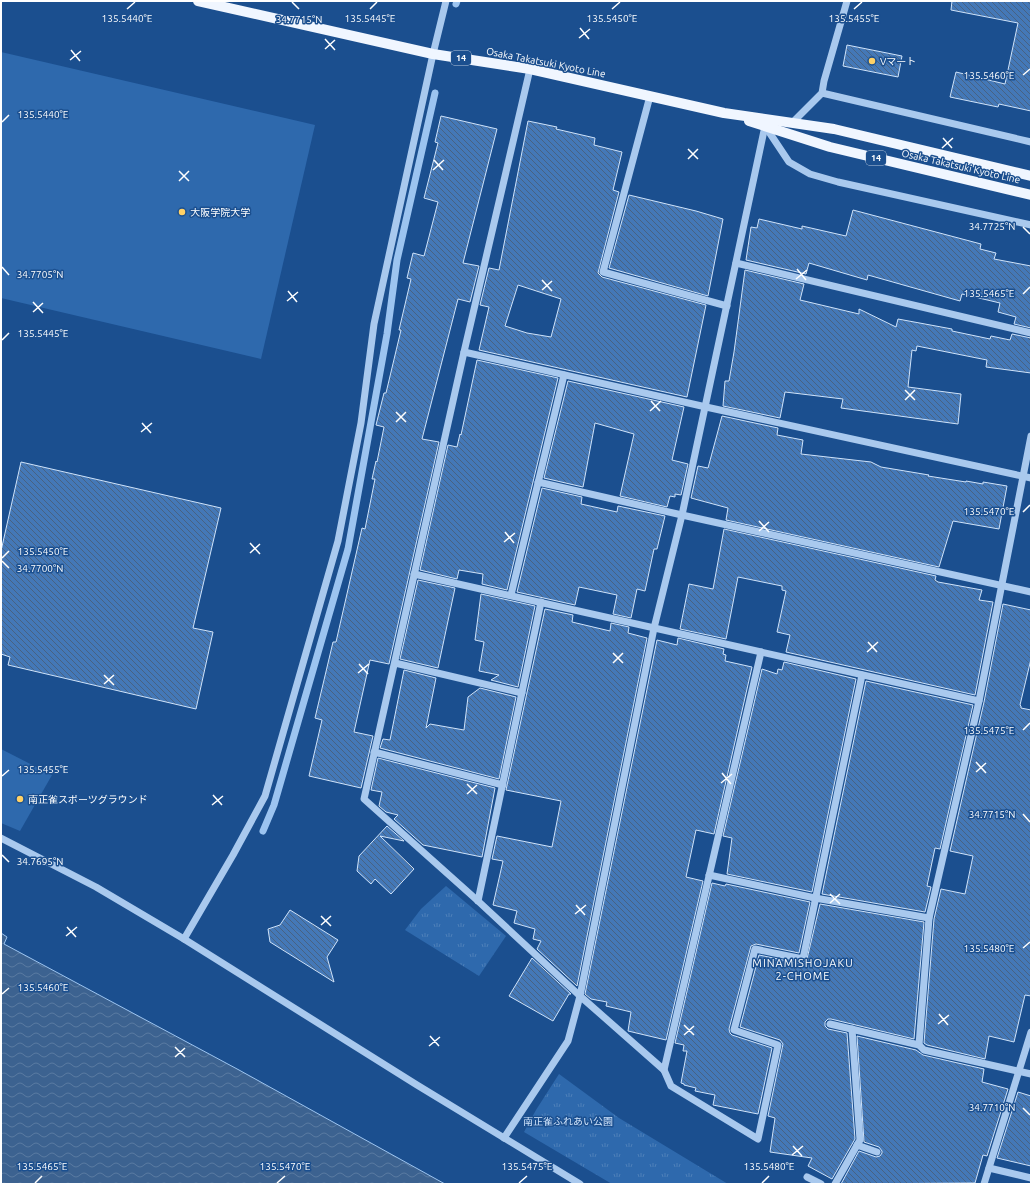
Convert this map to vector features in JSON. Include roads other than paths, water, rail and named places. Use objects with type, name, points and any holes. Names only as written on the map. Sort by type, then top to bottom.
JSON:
[{"type":"main road","name":"Osaka Takatsuki Kyoto Line","points":[[198,1],[433,54],[530,69],[724,113],[834,129],[1031,176]]},
{"type":"main road","name":"Osaka Takatsuki Kyoto Line","points":[[724,113],[830,148],[1031,195]]},
{"type":"street","points":[[184,939],[233,855],[265,796],[336,549],[361,423],[374,324],[446,1]]},
{"type":"street","points":[[792,123],[822,94],[824,81],[847,1]]},
{"type":"street","points":[[530,69],[464,352],[364,799],[478,901],[580,996],[664,1070],[671,1086],[758,1139],[778,1046],[734,1030],[755,949],[803,959],[862,675]]},
{"type":"street","points":[[822,94],[1031,142]]},
{"type":"street","points":[[650,96],[604,272],[727,306]]},
{"type":"street","points":[[504,1138],[568,1041],[580,996],[654,628],[682,515],[706,407],[765,126]]},
{"type":"street","points":[[765,126],[789,162],[810,174],[838,182],[1031,225]]},
{"type":"street","points":[[736,263],[1031,333]]},
{"type":"street","points":[[464,352],[1031,478]]},
{"type":"street","points":[[511,595],[564,375]]},
{"type":"street","points":[[919,1045],[929,918],[979,701],[1031,436]]},
{"type":"street","points":[[538,482],[1031,592]]},
{"type":"street","points":[[414,574],[979,701]]},
{"type":"street","points":[[478,901],[541,602]]},
{"type":"street","points":[[664,1070],[761,652]]},
{"type":"street","points":[[394,663],[522,693]]},
{"type":"street","points":[[374,752],[503,785]]},
{"type":"street","points":[[1,838],[96,887],[184,939],[580,1184]]},
{"type":"street","points":[[709,875],[815,898],[929,918]]},
{"type":"street","points":[[830,1024],[919,1045],[924,1050],[1031,1074]]},
{"type":"street","points":[[835,1184],[860,1140],[852,1029]]},
{"type":"street","points":[[984,1184],[1031,1032]]},
{"type":"street","points":[[857,1145],[876,1152]]},
{"type":"street","points":[[989,1168],[1031,1178]]},
{"type":"street","points":[[807,1177],[821,1184]]},
{"type":"water","points":[[1,933],[7,937],[4,944],[239,1070],[445,1184],[1,1184]]},
{"type":"waterway","points":[[263,831],[274,805],[348,549],[387,334],[397,260],[435,93]]},
{"type":"place","name":"Vマート","points":[[872,61]]},
{"type":"place","name":"大阪学院大学","points":[[182,212]]},
{"type":"place","name":"南正雀スポーツグラウンド","points":[[20,799]]},
{"type":"district","name":"MINAMISHOJAKU 2-CHOME","points":[[803,969]]},
{"type":"park label","name":"南正雀ふれあい公園","points":[[568,1121]]}]
